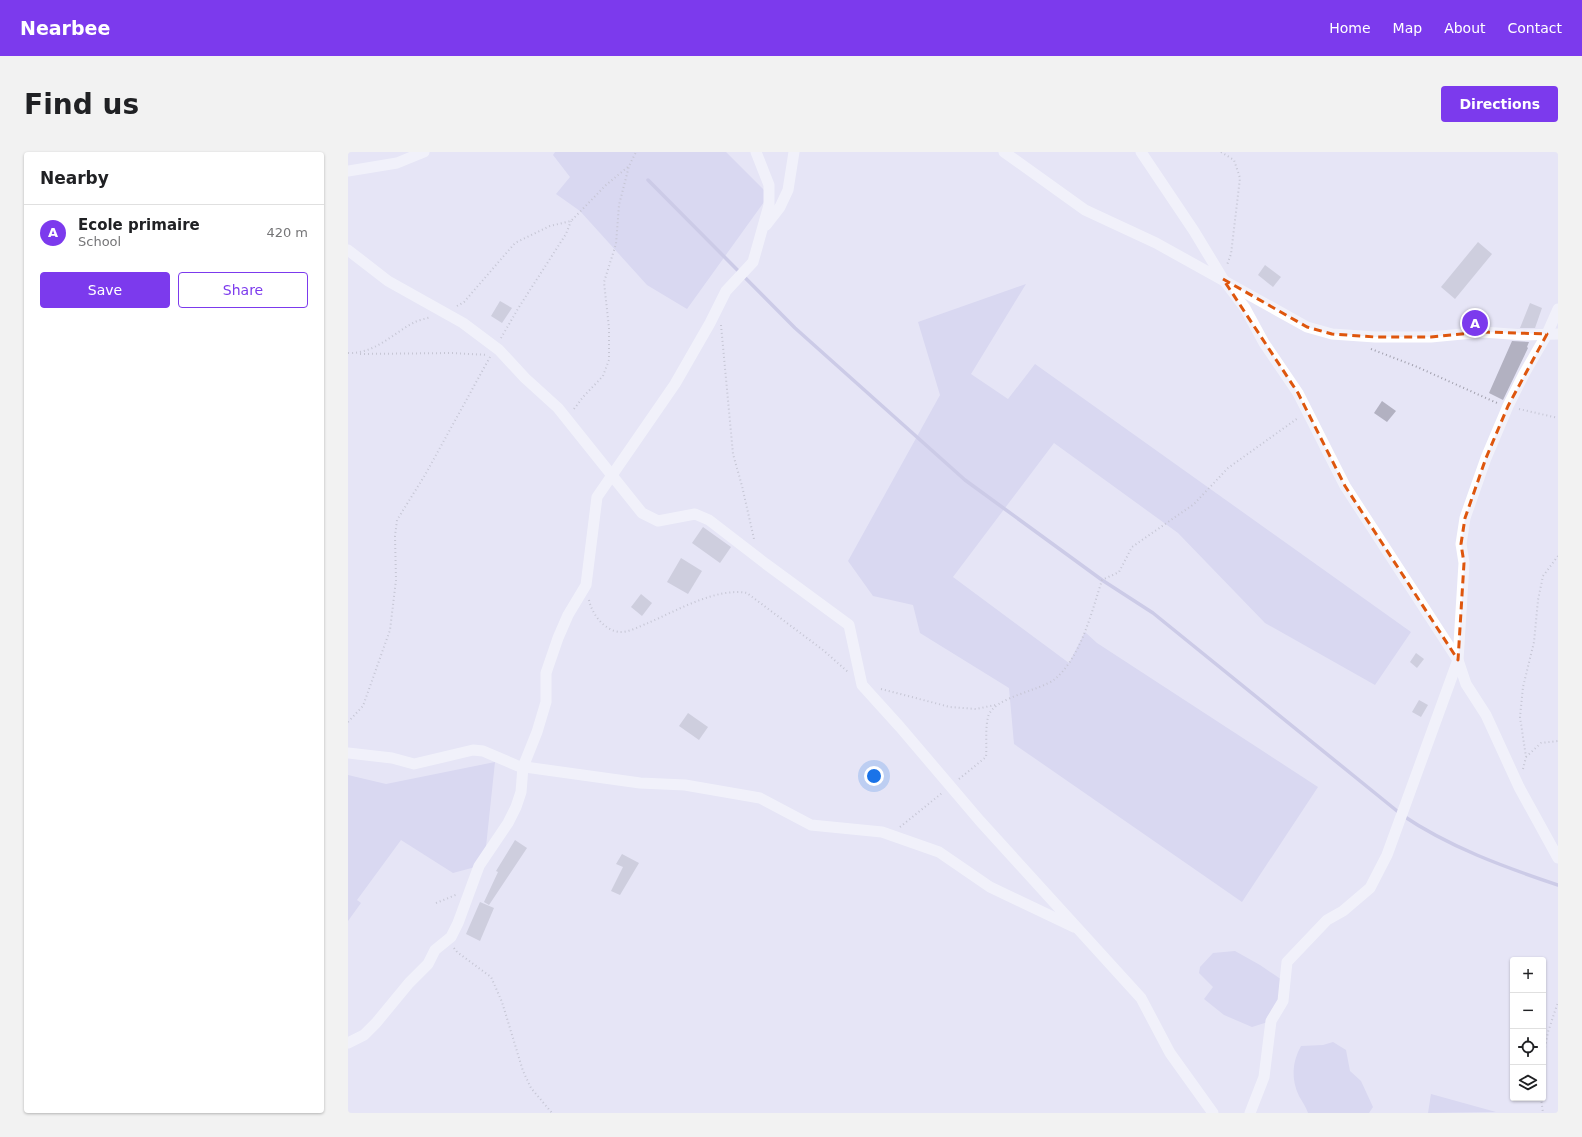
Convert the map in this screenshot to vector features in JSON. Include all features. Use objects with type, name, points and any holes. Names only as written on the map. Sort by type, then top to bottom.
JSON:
[{"type":"street","points":[[348,171],[397,163],[424,152]]},
{"type":"street","points":[[348,1043],[364,1035],[376,1023],[409,983],[428,964],[436,950],[451,937],[458,923],[479,866],[508,823],[516,807],[521,792],[523,767],[538,732],[546,702],[546,674],[558,638],[568,615],[586,585],[597,497],[675,384],[726,291],[753,262],[769,205],[769,185],[756,152]]},
{"type":"street","points":[[763,228],[780,208],[788,190],[794,152]]},
{"type":"street","points":[[1004,152],[1085,210],[1156,243],[1307,327],[1332,334],[1375,337],[1431,337],[1483,332],[1524,335],[1552,334]]},
{"type":"street","points":[[1141,152],[1194,231],[1223,279],[1245,308],[1264,343],[1298,393],[1345,486],[1458,660],[1466,684],[1486,715],[1519,787],[1558,858]]},
{"type":"street","points":[[348,250],[388,281],[463,323],[567,419],[642,512],[658,521],[695,514],[709,520],[849,625],[862,685],[980,821],[1141,998],[1170,1053],[1213,1113]]},
{"type":"street","points":[[1250,1113],[1264,1077],[1271,1021],[1283,1001],[1287,962],[1327,920],[1343,911],[1370,888],[1389,848],[1458,660],[1464,563],[1461,544],[1465,518],[1486,458],[1508,406],[1524,374],[1552,334],[1558,309]]},
{"type":"street","points":[[348,753],[392,758],[414,764],[473,750],[483,751],[523,767],[640,783],[685,785],[760,798],[811,825],[889,835],[939,852],[990,886],[1037,911],[1078,929]]},
{"type":"path","points":[[567,419],[583,397],[603,376],[609,360],[609,328],[604,282],[616,244],[619,205],[629,166],[636,152]]},
{"type":"path","points":[[1221,152],[1234,160],[1240,178],[1231,254],[1223,279]]},
{"type":"path","points":[[348,722],[363,706],[390,630],[396,580],[395,536],[397,520],[432,462],[519,307],[566,234],[571,221],[606,185],[629,166]]},
{"type":"path","points":[[359,354],[378,346],[414,322],[444,313],[464,302],[515,243],[550,226],[571,221]]},
{"type":"path","points":[[719,306],[733,454],[742,486],[751,534],[754,540]]},
{"type":"path","points":[[1368,348],[1415,366],[1492,402],[1558,418]]},
{"type":"path","points":[[348,353],[493,352]]},
{"type":"path","points":[[586,585],[591,611],[609,629],[620,632],[635,629],[710,596],[740,592],[747,593],[823,650],[862,685],[900,693],[950,707],[976,709],[997,705],[1055,679],[1069,663],[1085,632],[1102,580],[1119,572],[1132,548],[1194,504],[1228,468],[1269,437],[1308,412]]},
{"type":"path","points":[[1519,787],[1526,757],[1520,717],[1523,687],[1534,642],[1538,600],[1543,576],[1558,556]]},
{"type":"path","points":[[889,835],[986,757],[988,716],[997,705]]},
{"type":"path","points":[[1526,757],[1541,743],[1558,740]]},
{"type":"path","points":[[436,903],[470,891]]},
{"type":"path","points":[[451,937],[452,944],[457,952],[492,977],[502,1002],[523,1071],[531,1088],[552,1113]]},
{"type":"path","points":[[1546,1043],[1558,1002]]},
{"type":"path","points":[[1541,1101],[1543,1113]]},
{"type":"highlighted area","points":[[1223,279],[1307,327],[1332,334],[1375,337],[1431,337],[1483,332],[1547,334],[1508,406],[1486,458],[1465,518],[1461,544],[1464,563],[1458,660],[1345,486],[1298,393]]},
{"type":"shaded area","points":[[555,152],[726,152],[769,195],[687,309],[647,285],[580,211],[556,194],[570,177],[553,155]]},
{"type":"shaded area","points":[[1026,284],[971,374],[1008,399],[1035,364],[1411,632],[1375,685],[1265,623],[1178,533],[1054,443],[953,577],[1069,663],[1085,632],[1097,643],[1318,787],[1242,902],[1014,744],[1009,688],[920,633],[913,605],[873,596],[848,561],[940,395],[918,322]]},
{"type":"shaded area","points":[[495,762],[485,856],[479,866],[453,873],[401,840],[357,900],[361,903],[348,921],[348,775],[386,784]]},
{"type":"shaded area","points":[[1235,951],[1260,965],[1285,982],[1271,1021],[1252,1027],[1224,1015],[1204,999],[1213,987],[1199,973],[1200,967],[1213,953]]},
{"type":"shaded area","points":[[1333,1042],[1346,1050],[1350,1071],[1361,1081],[1373,1107],[1369,1113],[1308,1113],[1299,1096],[1296,1090],[1294,1064],[1301,1046],[1323,1045]]},
{"type":"shaded area","points":[[1431,1094],[1496,1112],[1428,1113]]},
{"type":"building","points":[[1478,242],[1492,254],[1455,299],[1441,287]]},
{"type":"building","points":[[1265,265],[1281,277],[1273,287],[1258,275]]},
{"type":"building","points":[[500,301],[512,308],[502,323],[491,316]]},
{"type":"building","points":[[1530,303],[1542,308],[1535,328],[1520,328]]},
{"type":"building","points":[[1512,341],[1529,342],[1528,348],[1503,400],[1489,393]]},
{"type":"building","points":[[1382,401],[1396,411],[1387,422],[1374,413]]},
{"type":"building","points":[[703,527],[731,547],[720,563],[692,543]]},
{"type":"building","points":[[681,558],[702,571],[688,594],[667,582]]},
{"type":"building","points":[[641,594],[652,603],[642,616],[631,607]]},
{"type":"building","points":[[1416,653],[1424,659],[1417,668],[1410,662]]},
{"type":"building","points":[[1419,700],[1428,705],[1421,717],[1412,712]]},
{"type":"building","points":[[688,713],[708,727],[699,740],[679,726]]},
{"type":"building","points":[[515,840],[527,848],[489,905],[484,902],[498,872],[496,871]]},
{"type":"building","points":[[622,854],[639,863],[620,895],[611,891],[623,867],[616,864]]},
{"type":"building","points":[[480,902],[494,908],[480,941],[466,934]]},
{"type":"waterway","points":[[648,180],[795,328],[965,480],[1102,580],[1153,613],[1402,815],[1439,837],[1477,855],[1558,885]]},
{"type":"place","name":"Ecole primaire","points":[[1475,323]]}]
